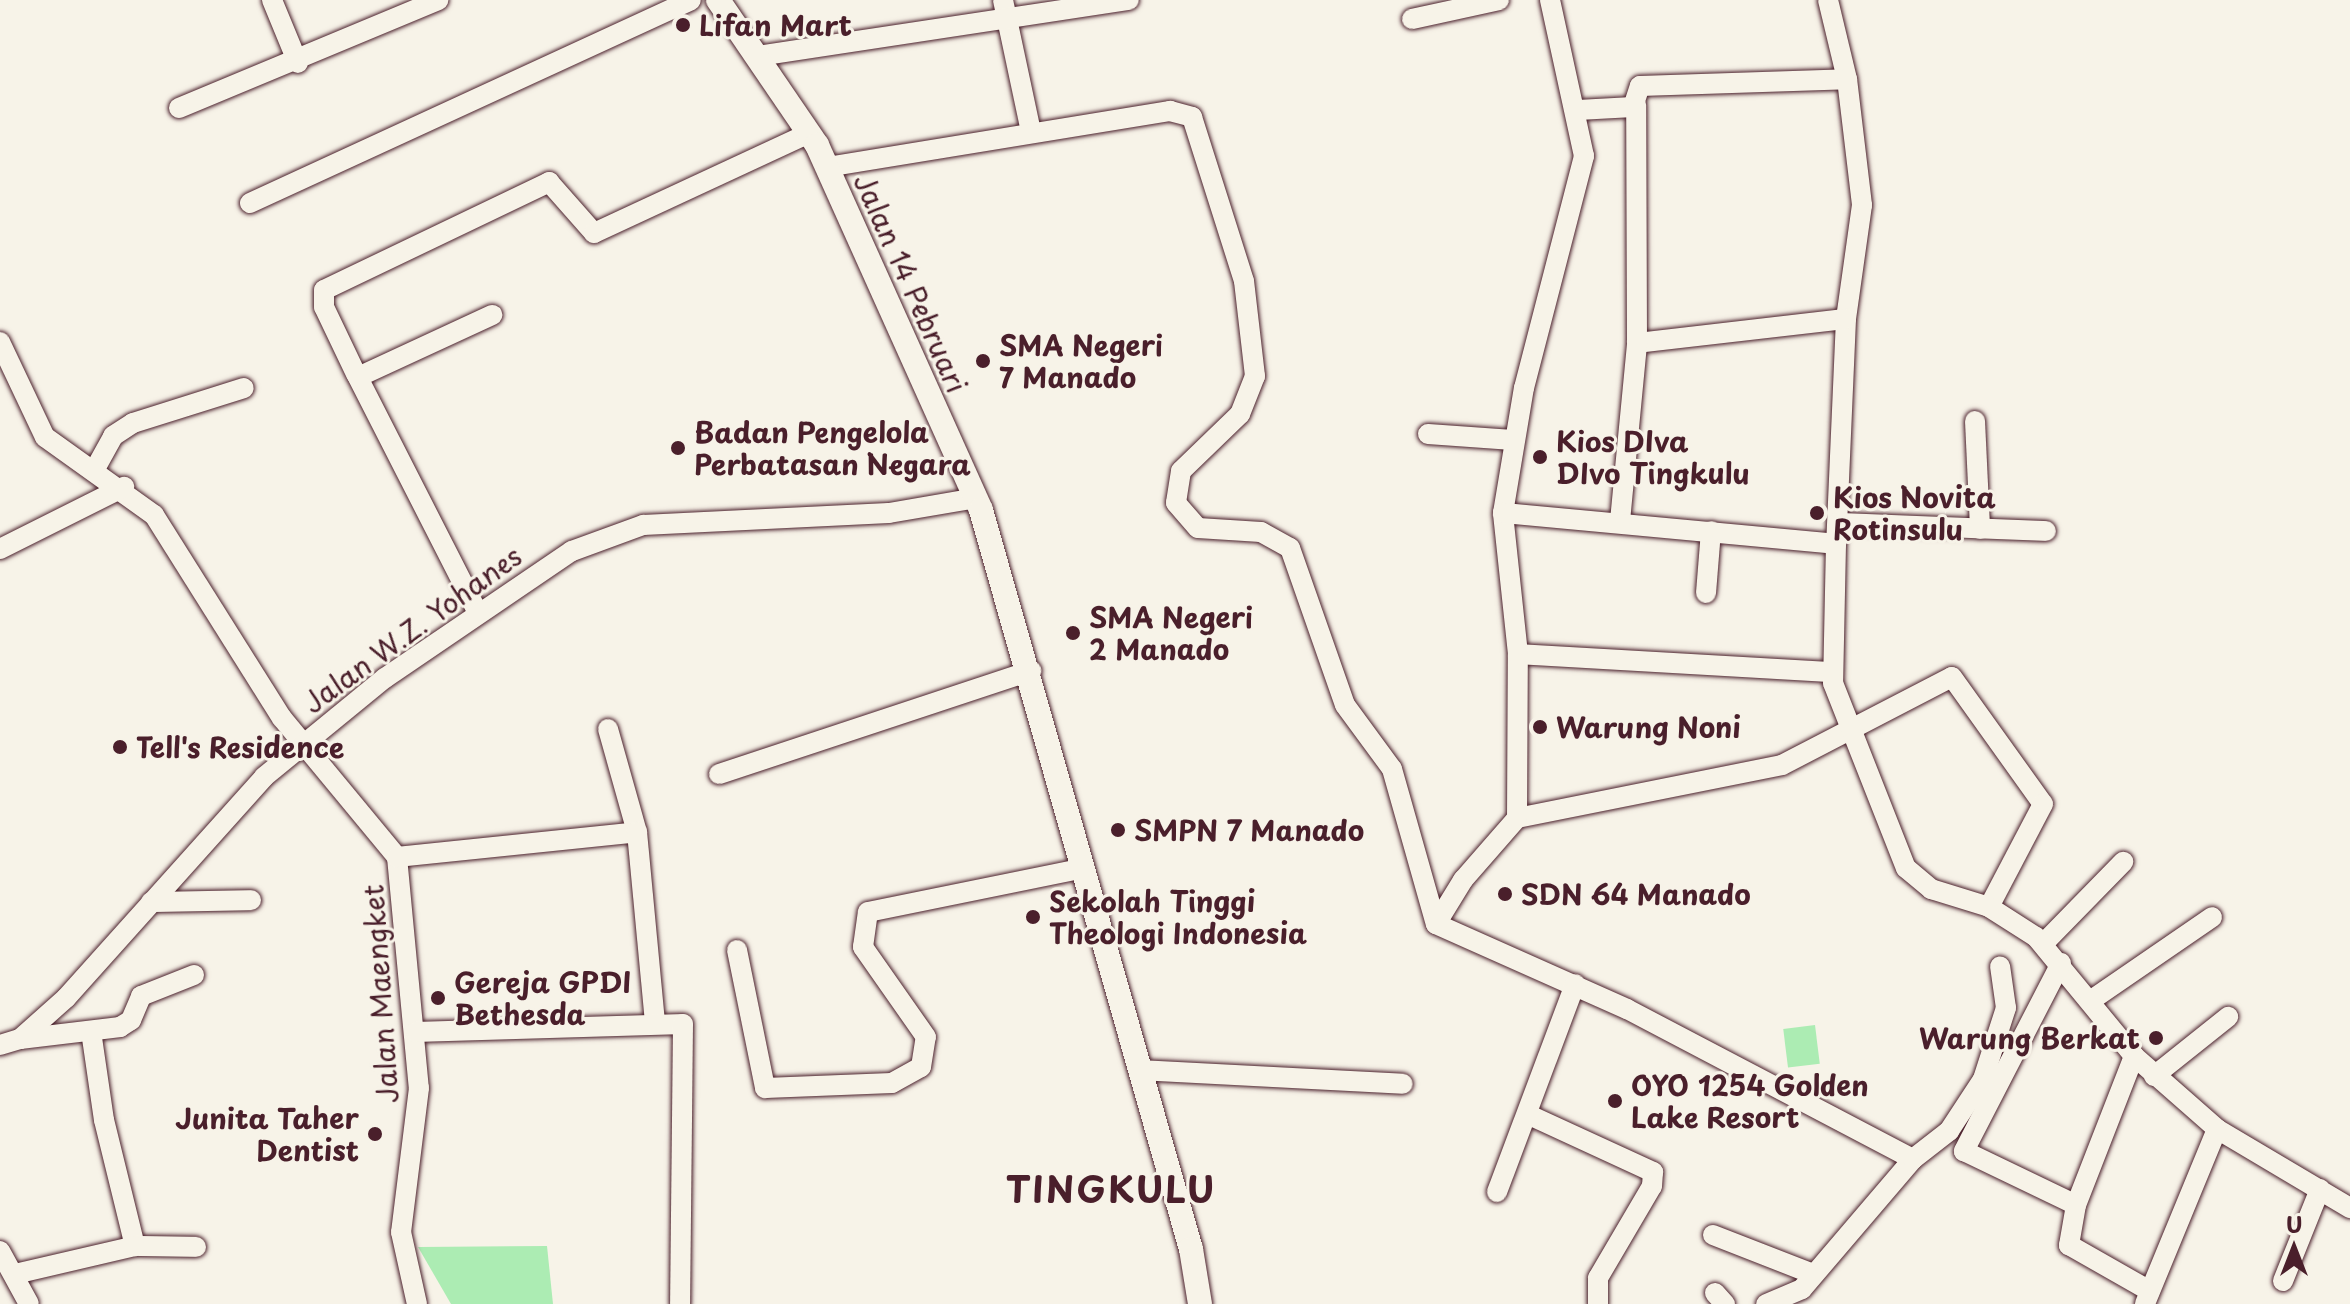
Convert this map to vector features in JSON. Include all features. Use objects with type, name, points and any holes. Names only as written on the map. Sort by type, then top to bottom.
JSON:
[{"type":"main road","name":"Jalan 14 Pebruari","points":[[718,0],[809,133],[827,167],[976,498],[1031,671],[1191,1249],[1200,1304]]},
{"type":"street","points":[[272,0],[298,63]]},
{"type":"street","points":[[179,108],[298,63],[438,0]]},
{"type":"street","points":[[250,203],[691,0]]},
{"type":"street","points":[[1003,0],[1031,132]]},
{"type":"street","points":[[758,56],[1006,21],[1129,0]]},
{"type":"street","points":[[1412,19],[1499,0]]},
{"type":"street","points":[[1517,818],[1518,654],[1503,513],[1513,440],[1575,210],[1584,156],[1578,110],[1550,0]]},
{"type":"street","points":[[1828,0],[1847,79],[1862,205],[1846,319],[1832,672],[1849,733],[1912,876],[1989,907],[2043,944],[2134,1056],[2154,1076],[2217,1129],[2350,1208]]},
{"type":"street","points":[[1620,521],[1637,343],[1636,105],[1640,86],[1700,88],[1847,79]]},
{"type":"street","points":[[1578,110],[1636,105]]},
{"type":"street","points":[[827,167],[1170,111],[1195,121],[1244,281],[1255,376],[1240,414],[1181,471],[1176,503],[1198,528],[1261,532],[1290,548],[1345,705],[1393,772],[1436,924]]},
{"type":"street","points":[[478,613],[322,300],[339,278],[549,182],[594,233],[809,133]]},
{"type":"street","points":[[358,377],[492,315]]},
{"type":"street","points":[[1637,343],[1846,319]]},
{"type":"street","name":"Jalan Maengket","points":[[0,342],[45,437],[124,487],[188,561],[302,745],[397,857],[416,1032],[418,1105],[401,1207],[417,1304]]},
{"type":"street","points":[[95,469],[113,436],[133,423],[244,388]]},
{"type":"street","points":[[1975,421],[1980,529]]},
{"type":"street","points":[[1428,434],[1513,440]]},
{"type":"street","points":[[0,549],[124,487]]},
{"type":"street","name":"Jalan W.Z. Yohanes","points":[[10,1042],[151,902],[217,824],[302,745],[478,613],[559,558],[621,530],[889,513],[976,498]]},
{"type":"street","points":[[1503,513],[1620,521],[1836,544]]},
{"type":"street","points":[[1838,523],[2046,531]]},
{"type":"street","points":[[1706,593],[1723,532]]},
{"type":"street","points":[[1518,654],[1737,670],[1832,672]]},
{"type":"street","points":[[719,774],[1031,671]]},
{"type":"street","points":[[1436,924],[1463,880],[1517,818],[1799,759],[1957,678],[2043,804],[1989,907]]},
{"type":"street","points":[[608,729],[637,832],[655,1022]]},
{"type":"street","points":[[397,857],[637,832]]},
{"type":"street","points":[[2043,944],[2123,862]]},
{"type":"street","points":[[737,950],[765,1088],[892,1083],[921,1067],[926,1037],[863,947],[868,912],[1085,868]]},
{"type":"street","points":[[151,902],[251,900]]},
{"type":"street","points":[[2090,1001],[2212,917]]},
{"type":"street","points":[[1436,924],[1575,984],[1913,1159]]},
{"type":"street","points":[[2061,963],[1964,1148],[2076,1205]]},
{"type":"street","points":[[1766,1304],[1808,1289],[1913,1159],[1949,1131],[1983,1079],[2006,1008],[2000,966]]},
{"type":"street","points":[[10,1042],[126,1024],[141,996],[194,975]]},
{"type":"street","points":[[1497,1192],[1575,984]]},
{"type":"street","points":[[2154,1076],[2228,1017]]},
{"type":"street","points":[[416,1032],[655,1022],[684,1028],[680,1304]]},
{"type":"street","points":[[91,1031],[135,1246]]},
{"type":"street","points":[[2134,1056],[2076,1205],[2069,1245],[2148,1298],[2217,1129]]},
{"type":"street","points":[[1139,1070],[1403,1084]]},
{"type":"street","points":[[1527,1114],[1655,1175],[1598,1278],[1598,1304]]},
{"type":"street","points":[[2283,1281],[2320,1189]]},
{"type":"street","points":[[1713,1235],[1808,1289]]},
{"type":"street","points":[[15,1274],[135,1246],[196,1247]]},
{"type":"street","points":[[0,1251],[29,1304]]},
{"type":"green space","points":[[1815,1025],[1820,1064],[1788,1068],[1783,1029]]},
{"type":"green space","points":[[547,1246],[553,1304],[451,1304],[418,1247]]},
{"type":"place","name":"Lifan Mart","points":[[683,25]]},
{"type":"place","name":"SMA Negeri 7 Manado","points":[[983,361]]},
{"type":"place","name":"Badan Pengelola Perbatasan Negara","points":[[678,448]]},
{"type":"place","name":"Kios DIva DIvo Tingkulu","points":[[1540,457]]},
{"type":"place","name":"Kios Novita Rotinsulu","points":[[1817,513]]},
{"type":"place","name":"SMA Negeri 2 Manado","points":[[1073,633]]},
{"type":"place","name":"Warung Noni","points":[[1540,727]]},
{"type":"place","name":"Tell's Residence","points":[[120,747]]},
{"type":"place","name":"SMPN 7 Manado","points":[[1118,830]]},
{"type":"place","name":"SDN 64 Manado","points":[[1505,894]]},
{"type":"place","name":"Sekolah Tinggi Theologi Indonesia","points":[[1033,917]]},
{"type":"place","name":"Gereja GPDI Bethesda","points":[[438,998]]},
{"type":"place","name":"Warung Berkat","points":[[2156,1038]]},
{"type":"place","name":"OYO 1254 Golden Lake Resort","points":[[1615,1101]]},
{"type":"place","name":"Junita Taher Dentist","points":[[375,1134]]},
{"type":"district","name":"TINGKULU","points":[[1111,1189]]}]
